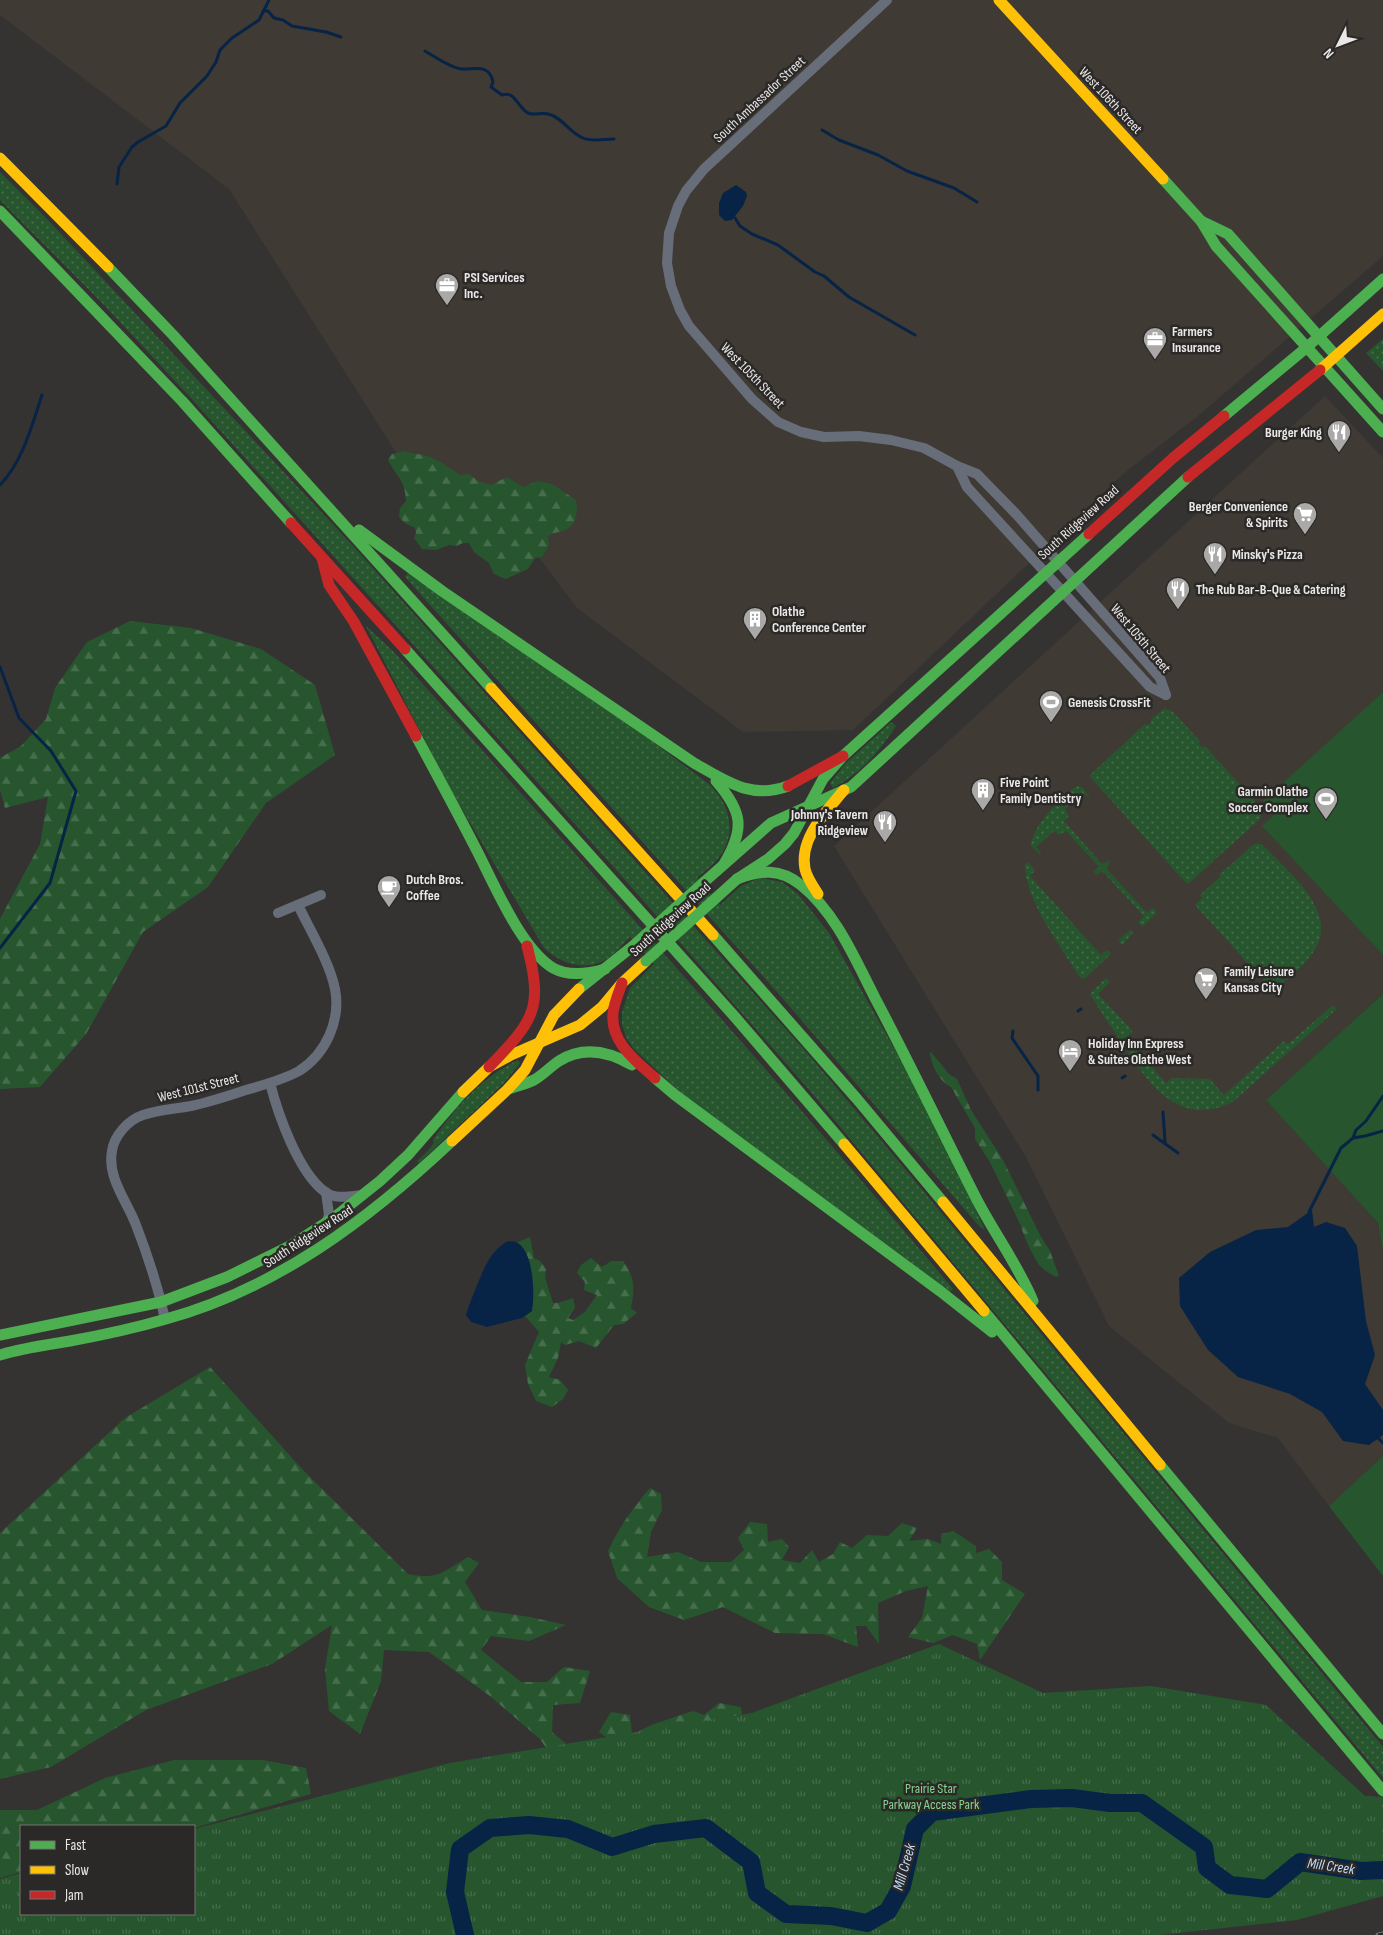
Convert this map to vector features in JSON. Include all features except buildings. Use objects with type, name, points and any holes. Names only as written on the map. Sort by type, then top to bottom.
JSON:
[{"type":"main road","name":"West 106th Street","points":[[999,0],[1202,221],[1216,246],[1383,432]]},
{"type":"main road","points":[[0,158],[140,300],[334,512],[746,971],[857,1099],[1383,1734]]},
{"type":"main road","points":[[0,211],[150,366],[729,1009],[1026,1360],[1383,1791]]},
{"type":"main road","name":"West 106th Street","points":[[1202,221],[1228,234],[1383,410]]},
{"type":"main road","name":"South Ridgeview Road","points":[[0,1336],[161,1302],[203,1287],[247,1269],[290,1246],[363,1195],[408,1155],[461,1094],[489,1067],[511,1055],[568,1032],[592,1017],[622,983],[716,898],[738,879],[781,848],[794,833],[823,779],[843,756],[1173,458],[1319,337],[1383,279]]},
{"type":"main road","name":"South Ridgeview Road","points":[[0,1355],[165,1319],[231,1297],[304,1260],[347,1232],[376,1209],[508,1089],[525,1070],[554,1015],[571,996],[633,946],[771,823],[844,790],[862,777],[1189,476],[1323,367],[1383,314]]},
{"type":"main road","points":[[334,512],[403,563],[629,716],[712,777],[731,796],[738,811],[740,826],[738,840],[724,864]]},
{"type":"main road","points":[[321,554],[330,585],[359,630],[527,946],[537,986],[535,1007],[520,1035],[489,1067]]},
{"type":"main road","points":[[694,763],[740,788],[764,792],[792,784],[843,756]]},
{"type":"main road","points":[[822,906],[819,894],[805,871],[805,851],[810,836],[844,790]]},
{"type":"main road","points":[[738,879],[759,871],[778,872],[800,883],[822,906],[854,958],[916,1074],[983,1212],[1027,1284],[1041,1320]]},
{"type":"main road","points":[[517,925],[530,945],[550,966],[568,973],[580,975],[591,974],[605,969]]},
{"type":"main road","points":[[622,983],[613,1013],[614,1027],[618,1039],[633,1059],[675,1095]]},
{"type":"main road","points":[[508,1089],[536,1079],[560,1060],[582,1053],[599,1051],[616,1055],[675,1095],[940,1291],[1026,1360]]},
{"type":"main road","points":[[347,1207],[344,1220],[347,1232]]},
{"type":"street","name":"South Ambassador Street","points":[[669,233],[678,206],[686,191],[704,169],[887,0]]},
{"type":"street","name":"West 105th Street","points":[[669,233],[668,269],[671,286],[680,310],[696,334],[752,399],[770,416],[790,427],[812,435],[858,436],[891,440],[924,448],[956,466],[977,474],[997,492],[1160,678],[1166,695],[1150,687],[968,487],[956,466]]},
{"type":"street","points":[[278,913],[321,896]]},
{"type":"street","name":"West 101st Street","points":[[165,1319],[136,1226],[112,1172],[111,1156],[115,1141],[127,1125],[142,1115],[194,1106],[288,1076],[308,1064],[324,1045],[335,1018],[336,1000],[332,977],[298,905]]},
{"type":"street","points":[[270,1082],[285,1130],[292,1147],[302,1163],[326,1192],[341,1197],[363,1195]]},
{"type":"street","points":[[326,1192],[329,1215],[326,1222]]},
{"type":"shaded area","points":[[0,0],[1383,0],[1383,256],[1198,416],[1123,474],[853,730],[743,732],[577,608],[492,495],[447,533],[229,189],[0,15]]},
{"type":"shaded area","points":[[1325,396],[1383,458],[1383,692],[1264,801],[1275,814],[1263,826],[1383,955],[1383,994],[1266,1100],[1378,1223],[1383,1250],[1383,1456],[1329,1506],[1278,1438],[1229,1423],[1109,1326],[1026,1157],[834,846]]},
{"type":"green space","points":[[0,172],[47,219],[354,547],[808,1054],[1383,1747],[1383,1778],[811,1092],[619,873],[190,397],[106,307],[0,200]]},
{"type":"green space","points":[[1383,339],[1383,371],[1366,353]]},
{"type":"green space","points":[[404,451],[429,457],[461,475],[469,474],[478,481],[491,485],[507,477],[523,487],[538,481],[552,484],[576,500],[576,518],[568,529],[548,536],[549,545],[542,557],[535,558],[528,569],[506,579],[494,574],[489,563],[474,552],[469,543],[456,546],[449,545],[436,550],[422,549],[414,538],[415,528],[405,523],[399,517],[400,508],[406,501],[404,488],[388,460],[392,454]]},
{"type":"green space","points":[[408,573],[639,731],[710,785],[723,803],[727,813],[729,833],[722,853],[697,878],[720,905],[741,886],[760,878],[782,882],[798,894],[829,933],[928,1108],[985,1230],[979,1226],[777,992],[405,577]]},
{"type":"green space","points":[[130,621],[191,628],[261,649],[315,685],[335,755],[266,803],[208,887],[143,932],[86,1034],[40,1087],[0,1089],[0,919],[40,844],[48,797],[5,808],[0,790],[0,758],[21,746],[46,719],[55,688],[87,642]]},
{"type":"green space","points":[[366,626],[394,652],[746,1047],[953,1289],[949,1293],[681,1093],[633,1048],[626,1037],[622,1024],[622,1012],[630,988],[654,964],[630,937],[611,956],[594,964],[576,965],[559,959],[544,948],[449,787]]},
{"type":"green space","name":"Garmin Olathe Soccer Complex","points":[[1383,692],[1383,955],[1262,826],[1275,814],[1263,801]]},
{"type":"green space","points":[[1164,709],[1172,711],[1200,741],[1201,747],[1205,746],[1260,807],[1262,812],[1260,819],[1188,884],[1089,776]]},
{"type":"green space","points":[[891,722],[896,726],[876,753],[861,769],[833,788],[830,783],[845,764]]},
{"type":"green space","points":[[1078,786],[1082,787],[1090,798],[1081,792],[1065,809],[1069,816],[1064,821],[1102,864],[1110,860],[1106,868],[1147,913],[1152,908],[1156,910],[1156,914],[1143,926],[1138,922],[1144,916],[1102,871],[1097,875],[1095,874],[1094,871],[1099,867],[1066,831],[1059,835],[1054,831],[1036,847],[1041,853],[1040,855],[1031,846],[1036,830],[1049,812]]},
{"type":"green space","points":[[1254,844],[1261,844],[1266,848],[1310,896],[1321,924],[1320,939],[1312,954],[1299,969],[1273,991],[1195,905],[1202,898],[1200,895],[1220,877],[1219,875]]},
{"type":"green space","points":[[1028,862],[1035,870],[1030,876],[1101,955],[1107,950],[1111,953],[1084,979],[1080,978],[1037,908],[1026,878],[1025,864]]},
{"type":"green space","points":[[1130,930],[1133,933],[1123,944],[1120,944],[1119,939]]},
{"type":"green space","points":[[1106,978],[1110,982],[1098,994],[1133,1031],[1126,1038],[1166,1083],[1172,1078],[1210,1079],[1224,1095],[1284,1041],[1288,1044],[1333,1005],[1337,1009],[1234,1101],[1215,1109],[1197,1110],[1182,1106],[1168,1098],[1155,1087],[1132,1058],[1090,994]]},
{"type":"green space","points":[[1383,994],[1383,1250],[1378,1223],[1266,1100]]},
{"type":"green space","points":[[931,1052],[949,1074],[957,1079],[971,1110],[1003,1160],[1040,1235],[1050,1251],[1059,1276],[1057,1277],[1046,1271],[1035,1258],[990,1162],[975,1139],[975,1128],[951,1087],[943,1081],[934,1068]]},
{"type":"green space","points":[[518,1060],[520,1063],[504,1083],[419,1163],[417,1161],[434,1143],[433,1140],[441,1128],[470,1094],[493,1075]]},
{"type":"green space","points":[[530,1237],[534,1258],[540,1261],[546,1269],[545,1278],[553,1303],[573,1298],[575,1308],[568,1318],[573,1320],[585,1312],[597,1295],[584,1290],[585,1282],[577,1273],[581,1265],[591,1258],[602,1267],[611,1261],[623,1261],[633,1283],[631,1308],[637,1313],[623,1324],[614,1325],[596,1348],[579,1341],[565,1345],[561,1342],[558,1358],[549,1377],[560,1380],[568,1390],[563,1399],[552,1407],[536,1401],[528,1384],[525,1365],[539,1332],[525,1316],[532,1311],[516,1243]]},
{"type":"green space","points":[[210,1367],[302,1469],[408,1574],[418,1576],[434,1575],[446,1571],[468,1557],[479,1563],[465,1582],[482,1610],[530,1617],[566,1625],[529,1641],[491,1636],[481,1650],[521,1682],[547,1682],[564,1667],[590,1671],[580,1703],[553,1705],[552,1732],[593,1766],[620,1747],[599,1732],[611,1712],[630,1715],[632,1735],[651,1725],[693,1711],[704,1715],[719,1703],[741,1707],[744,1727],[782,1727],[821,1700],[824,1720],[803,1726],[795,1734],[786,1754],[710,1770],[600,1776],[562,1771],[540,1739],[490,1696],[429,1652],[384,1650],[381,1681],[360,1734],[329,1711],[325,1669],[332,1625],[272,1664],[146,1710],[51,1767],[0,1779],[0,1533],[125,1418]]},
{"type":"green space","points":[[1383,1456],[1383,1576],[1329,1506]]},
{"type":"green space","points":[[650,1488],[661,1494],[662,1510],[651,1532],[647,1557],[678,1552],[701,1562],[731,1562],[744,1550],[738,1538],[750,1522],[767,1524],[768,1542],[782,1539],[789,1547],[782,1560],[800,1563],[812,1550],[819,1562],[833,1554],[840,1542],[852,1548],[867,1535],[888,1536],[902,1523],[917,1528],[909,1541],[928,1539],[941,1544],[941,1534],[953,1531],[976,1546],[976,1553],[989,1549],[1002,1562],[1002,1580],[1025,1594],[980,1660],[977,1644],[953,1635],[933,1643],[908,1637],[922,1618],[928,1586],[906,1591],[878,1603],[879,1644],[866,1626],[856,1626],[858,1647],[823,1634],[775,1633],[723,1607],[684,1620],[649,1607],[617,1578],[608,1551],[627,1518]]},
{"type":"green space","name":"Prairie Star Parkway Access Park","points":[[939,1644],[1043,1693],[1151,1686],[1266,1705],[1365,1796],[1383,1797],[1383,1896],[1297,1920],[1159,1935],[0,1935],[0,1879],[20,1873],[20,1915],[195,1915],[195,1829],[450,1763],[752,1713]]},
{"type":"green space","points":[[174,1760],[263,1760],[306,1768],[311,1794],[195,1828],[195,1825],[20,1825],[20,1872],[0,1878],[0,1810],[37,1810],[105,1778]]},
{"type":"water","points":[[736,185],[746,192],[747,196],[743,206],[732,220],[725,221],[719,215],[719,203],[723,193]]},
{"type":"water","points":[[1312,1210],[1314,1227],[1326,1222],[1345,1228],[1357,1246],[1366,1321],[1375,1355],[1365,1384],[1383,1410],[1383,1435],[1369,1445],[1343,1441],[1322,1412],[1290,1394],[1238,1377],[1208,1350],[1180,1306],[1179,1278],[1210,1252],[1256,1230],[1288,1227]]},
{"type":"water","points":[[508,1241],[516,1242],[527,1254],[533,1284],[532,1311],[522,1318],[487,1327],[471,1322],[466,1315],[483,1272],[492,1255]]},
{"type":"waterway","points":[[117,184],[119,167],[132,147],[166,126],[180,103],[207,76],[216,62],[220,50],[232,38],[259,20],[269,0]]},
{"type":"waterway","points":[[263,11],[268,11],[274,18],[283,20],[292,26],[326,32],[341,37]]},
{"type":"waterway","points":[[425,51],[456,68],[485,70],[491,76],[493,82],[491,87],[502,95],[506,94],[513,97],[528,113],[553,116],[578,136],[587,139],[614,139]]},
{"type":"waterway","points":[[822,130],[839,140],[878,155],[907,171],[954,188],[977,202]]},
{"type":"waterway","points":[[735,218],[740,226],[752,234],[778,245],[815,272],[824,276],[849,297],[915,335]]},
{"type":"waterway","points":[[0,485],[21,454],[42,395]]},
{"type":"waterway","points":[[0,667],[19,718],[51,751],[76,791],[50,883],[0,948]]},
{"type":"waterway","points":[[1013,1031],[1012,1038],[1038,1076],[1038,1090]]},
{"type":"waterway","points":[[1309,1212],[1341,1148],[1353,1138],[1356,1130],[1366,1121],[1383,1096]]},
{"type":"waterway","points":[[1163,1112],[1165,1142]]},
{"type":"waterway","points":[[1353,1138],[1383,1131]]},
{"type":"waterway","points":[[1153,1135],[1178,1153]]},
{"type":"waterway","points":[[1378,1438],[1383,1443]]},
{"type":"waterway","name":"Mill Creek","points":[[465,1935],[455,1892],[460,1849],[490,1828],[529,1825],[568,1829],[612,1847],[654,1834],[706,1828],[751,1862],[757,1893],[786,1914],[831,1916],[867,1923],[888,1911],[902,1886],[915,1829],[932,1812],[1031,1799],[1072,1798],[1110,1803],[1142,1803],[1204,1847],[1207,1868],[1230,1885],[1267,1889],[1300,1862],[1361,1871],[1383,1870]]},
{"type":"railway","points":[[1378,1935],[1383,1934]]},
{"type":"traffic: fast","points":[[1163,179],[1201,221],[1216,246],[1383,432]]},
{"type":"traffic: fast","points":[[0,211],[182,401],[291,523]]},
{"type":"traffic: fast","points":[[1201,221],[1228,234],[1383,409]]},
{"type":"traffic: fast","points":[[108,267],[173,335],[491,688]]},
{"type":"traffic: fast","points":[[1224,416],[1306,348],[1383,279]]},
{"type":"traffic: fast","points":[[703,883],[771,823],[851,787],[1188,477]]},
{"type":"traffic: fast","points":[[359,530],[442,591],[694,763],[728,782],[750,790],[775,790],[788,786]]},
{"type":"traffic: fast","points":[[716,898],[737,879],[768,859],[785,844],[794,833],[823,779],[843,756],[1089,534]]},
{"type":"traffic: fast","points":[[405,649],[735,1017],[844,1144]]},
{"type":"traffic: fast","points":[[416,736],[508,913],[529,945],[553,968],[565,973],[579,974],[605,969]]},
{"type":"traffic: fast","points":[[716,781],[732,802],[738,821],[735,841],[724,864]]},
{"type":"traffic: fast","points":[[737,879],[762,872],[778,873],[793,879],[813,896],[835,923],[860,968],[976,1198],[1033,1301]]},
{"type":"traffic: fast","points":[[633,946],[703,883]]},
{"type":"traffic: fast","points":[[646,961],[716,898]]},
{"type":"traffic: fast","points":[[713,935],[857,1099],[943,1202]]},
{"type":"traffic: fast","points":[[579,989],[633,946]]},
{"type":"traffic: fast","points":[[508,1089],[534,1080],[559,1061],[577,1053],[595,1052],[605,1054],[614,1056],[632,1065]]},
{"type":"traffic: fast","points":[[655,1078],[675,1095],[940,1291],[992,1332]]},
{"type":"traffic: fast","points":[[0,1335],[161,1302],[227,1277],[290,1246],[336,1216],[380,1181],[408,1155],[463,1092]]},
{"type":"traffic: fast","points":[[0,1355],[107,1334],[166,1319],[207,1306],[246,1289],[284,1270],[320,1248],[355,1223],[452,1141]]},
{"type":"traffic: fast","points":[[984,1311],[1383,1791]]},
{"type":"traffic: fast","points":[[1160,1465],[1383,1734]]},
{"type":"traffic: slow","points":[[999,0],[1163,179]]},
{"type":"traffic: slow","points":[[0,158],[108,267]]},
{"type":"traffic: slow","points":[[1320,370],[1383,314]]},
{"type":"traffic: slow","points":[[491,688],[713,935]]},
{"type":"traffic: slow","points":[[818,894],[805,869],[806,847],[822,816],[844,790]]},
{"type":"traffic: slow","points":[[463,1092],[489,1067],[511,1055],[580,1025],[602,1007],[622,983],[646,961]]},
{"type":"traffic: slow","points":[[452,1141],[508,1089],[525,1070],[554,1015],[579,989]]},
{"type":"traffic: slow","points":[[844,1144],[984,1311]]},
{"type":"traffic: slow","points":[[943,1202],[1160,1465]]},
{"type":"traffic: jam","points":[[1188,477],[1320,370]]},
{"type":"traffic: jam","points":[[1089,534],[1173,458],[1224,416]]},
{"type":"traffic: jam","points":[[291,523],[405,649]]},
{"type":"traffic: jam","points":[[322,558],[329,585],[354,622],[416,736]]},
{"type":"traffic: jam","points":[[788,786],[843,756]]},
{"type":"traffic: jam","points":[[489,1067],[516,1038],[531,1013],[534,1000],[534,985],[527,946]]},
{"type":"traffic: jam","points":[[622,983],[615,1001],[613,1013],[616,1033],[626,1050],[655,1078]]},
{"type":"place","name":"PSI Services Inc.","points":[[447,306]]},
{"type":"place","name":"Farmers Insurance","points":[[1155,360]]},
{"type":"place","name":"Burger King","points":[[1339,453]]},
{"type":"place","name":"Berger Convenience & Spirits","points":[[1305,535]]},
{"type":"place","name":"Minsky's Pizza","points":[[1215,575]]},
{"type":"place","name":"The Rub Bar-B-Que & Catering","points":[[1178,610]]},
{"type":"place","name":"Olathe Conference Center","points":[[755,640]]},
{"type":"place","name":"Genesis CrossFit","points":[[1051,723]]},
{"type":"place","name":"Five Point Family Dentistry","points":[[983,811]]},
{"type":"place","name":"Garmin Olathe Soccer Complex","points":[[1326,820]]},
{"type":"place","name":"Johnny's Tavern Ridgeview","points":[[885,843]]},
{"type":"place","name":"Dutch Bros. Coffee","points":[[389,908]]},
{"type":"place","name":"Family Leisure Kansas City","points":[[1206,1000]]},
{"type":"place","name":"Holiday Inn Express & Suites Olathe West","points":[[1070,1072]]}]
